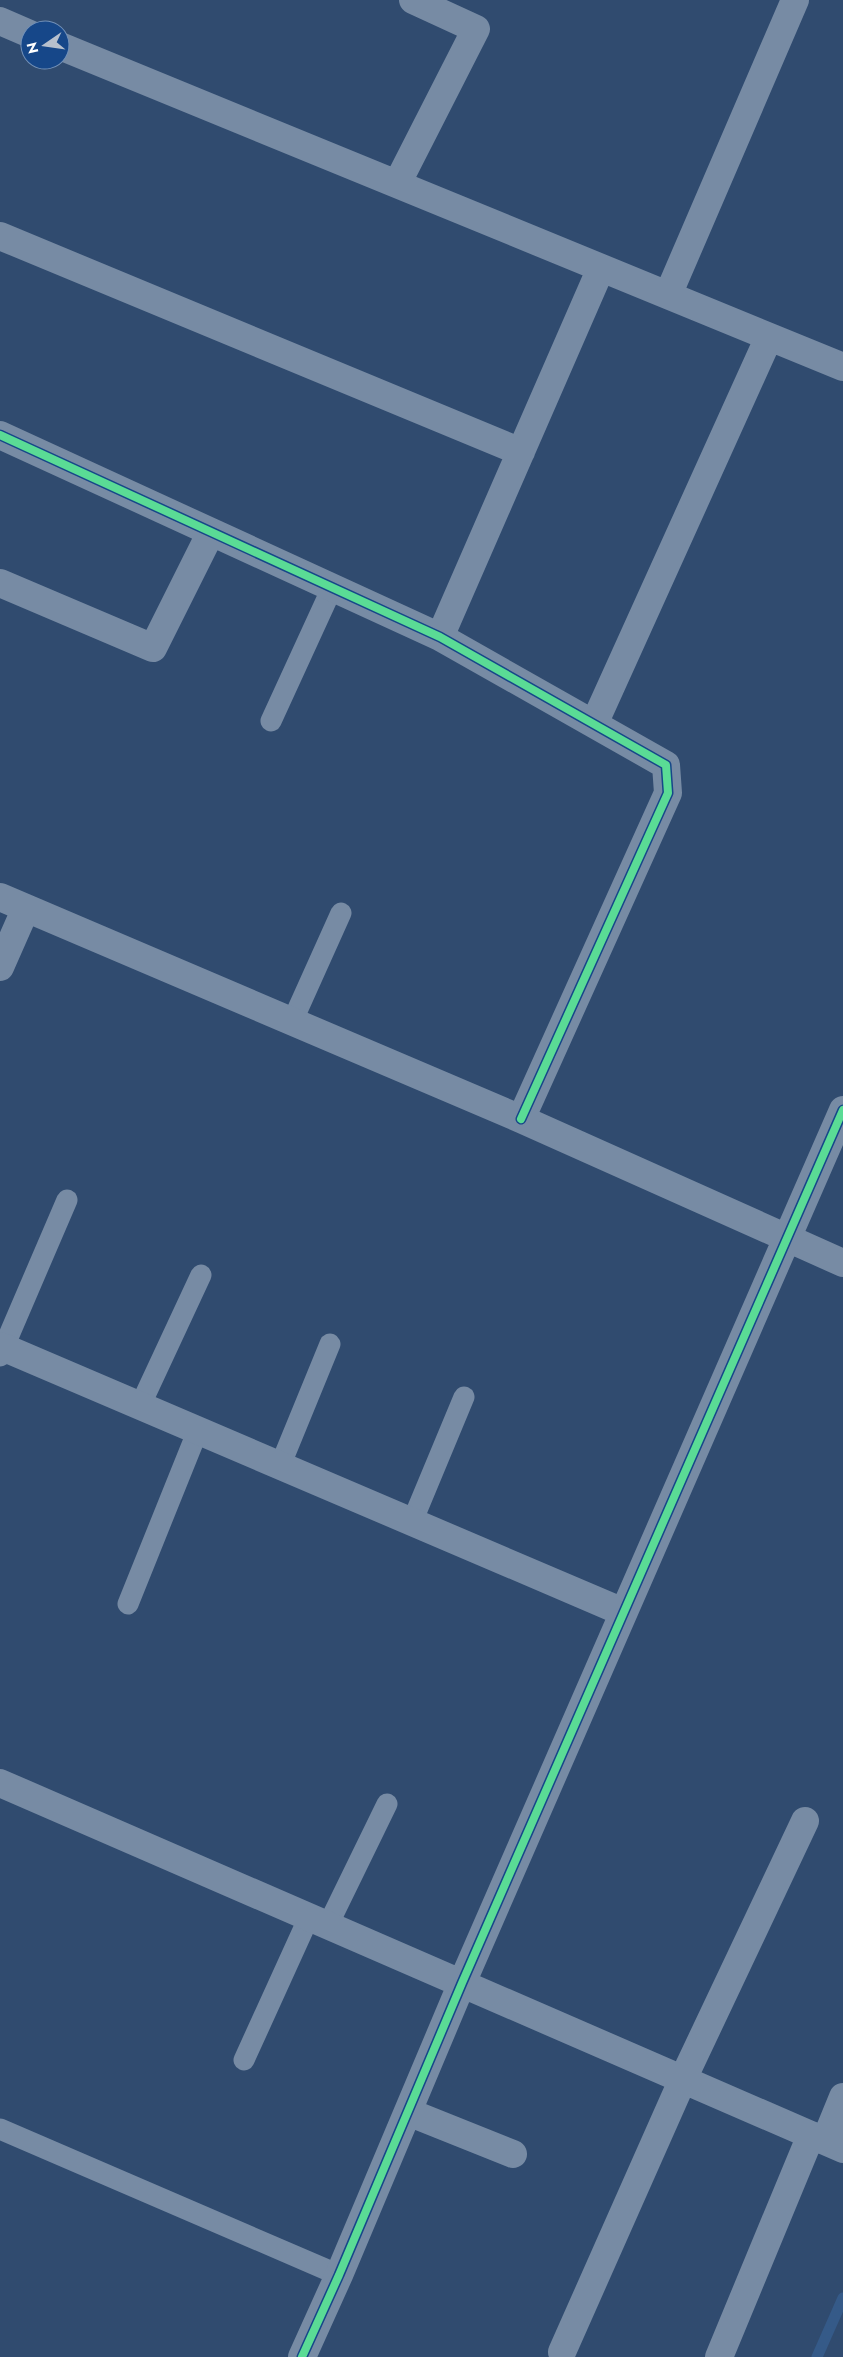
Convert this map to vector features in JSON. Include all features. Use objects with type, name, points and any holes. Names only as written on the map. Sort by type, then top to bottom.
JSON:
[{"type":"street","points":[[397,184],[476,29],[413,0]]},
{"type":"street","points":[[668,295],[795,0]]},
{"type":"street","points":[[0,21],[20,30]]},
{"type":"street","points":[[70,50],[843,367]]},
{"type":"street","points":[[0,236],[521,452]]},
{"type":"street","points":[[440,637],[601,268]]},
{"type":"street","points":[[594,724],[769,337]]},
{"type":"street","points":[[0,435],[440,637],[666,765],[668,793],[522,1119]]},
{"type":"street","points":[[0,583],[153,648],[211,532]]},
{"type":"street","points":[[0,898],[522,1119],[843,1263]]},
{"type":"street","points":[[0,967],[26,908]]},
{"type":"street","points":[[302,2357],[339,2275],[462,1983],[843,1110]]},
{"type":"street","points":[[1,1350],[198,1430],[624,1612]]},
{"type":"street","points":[[0,1783],[826,2142]]},
{"type":"street","points":[[562,2352],[683,2079],[805,1820]]},
{"type":"street","points":[[719,2357],[826,2142],[843,2097]]},
{"type":"street","points":[[408,2112],[514,2154]]},
{"type":"lane","points":[[271,721],[332,588]]},
{"type":"lane","points":[[292,1022],[341,913]]},
{"type":"lane","points":[[1,1350],[67,1200]]},
{"type":"lane","points":[[140,1406],[201,1275]]},
{"type":"lane","points":[[280,1466],[330,1344]]},
{"type":"lane","points":[[412,1522],[464,1397]]},
{"type":"lane","points":[[128,1604],[198,1430]]},
{"type":"lane","points":[[244,2060],[319,1921],[387,1804]]},
{"type":"lane","points":[[0,2130],[339,2275]]},
{"type":"waterway","points":[[817,2357],[843,2298]]},
{"type":"cycle path","points":[[0,435],[440,637],[666,765],[668,793],[521,1119]]},
{"type":"cycle path","points":[[302,2357],[339,2275],[462,1983],[843,1110]]}]
